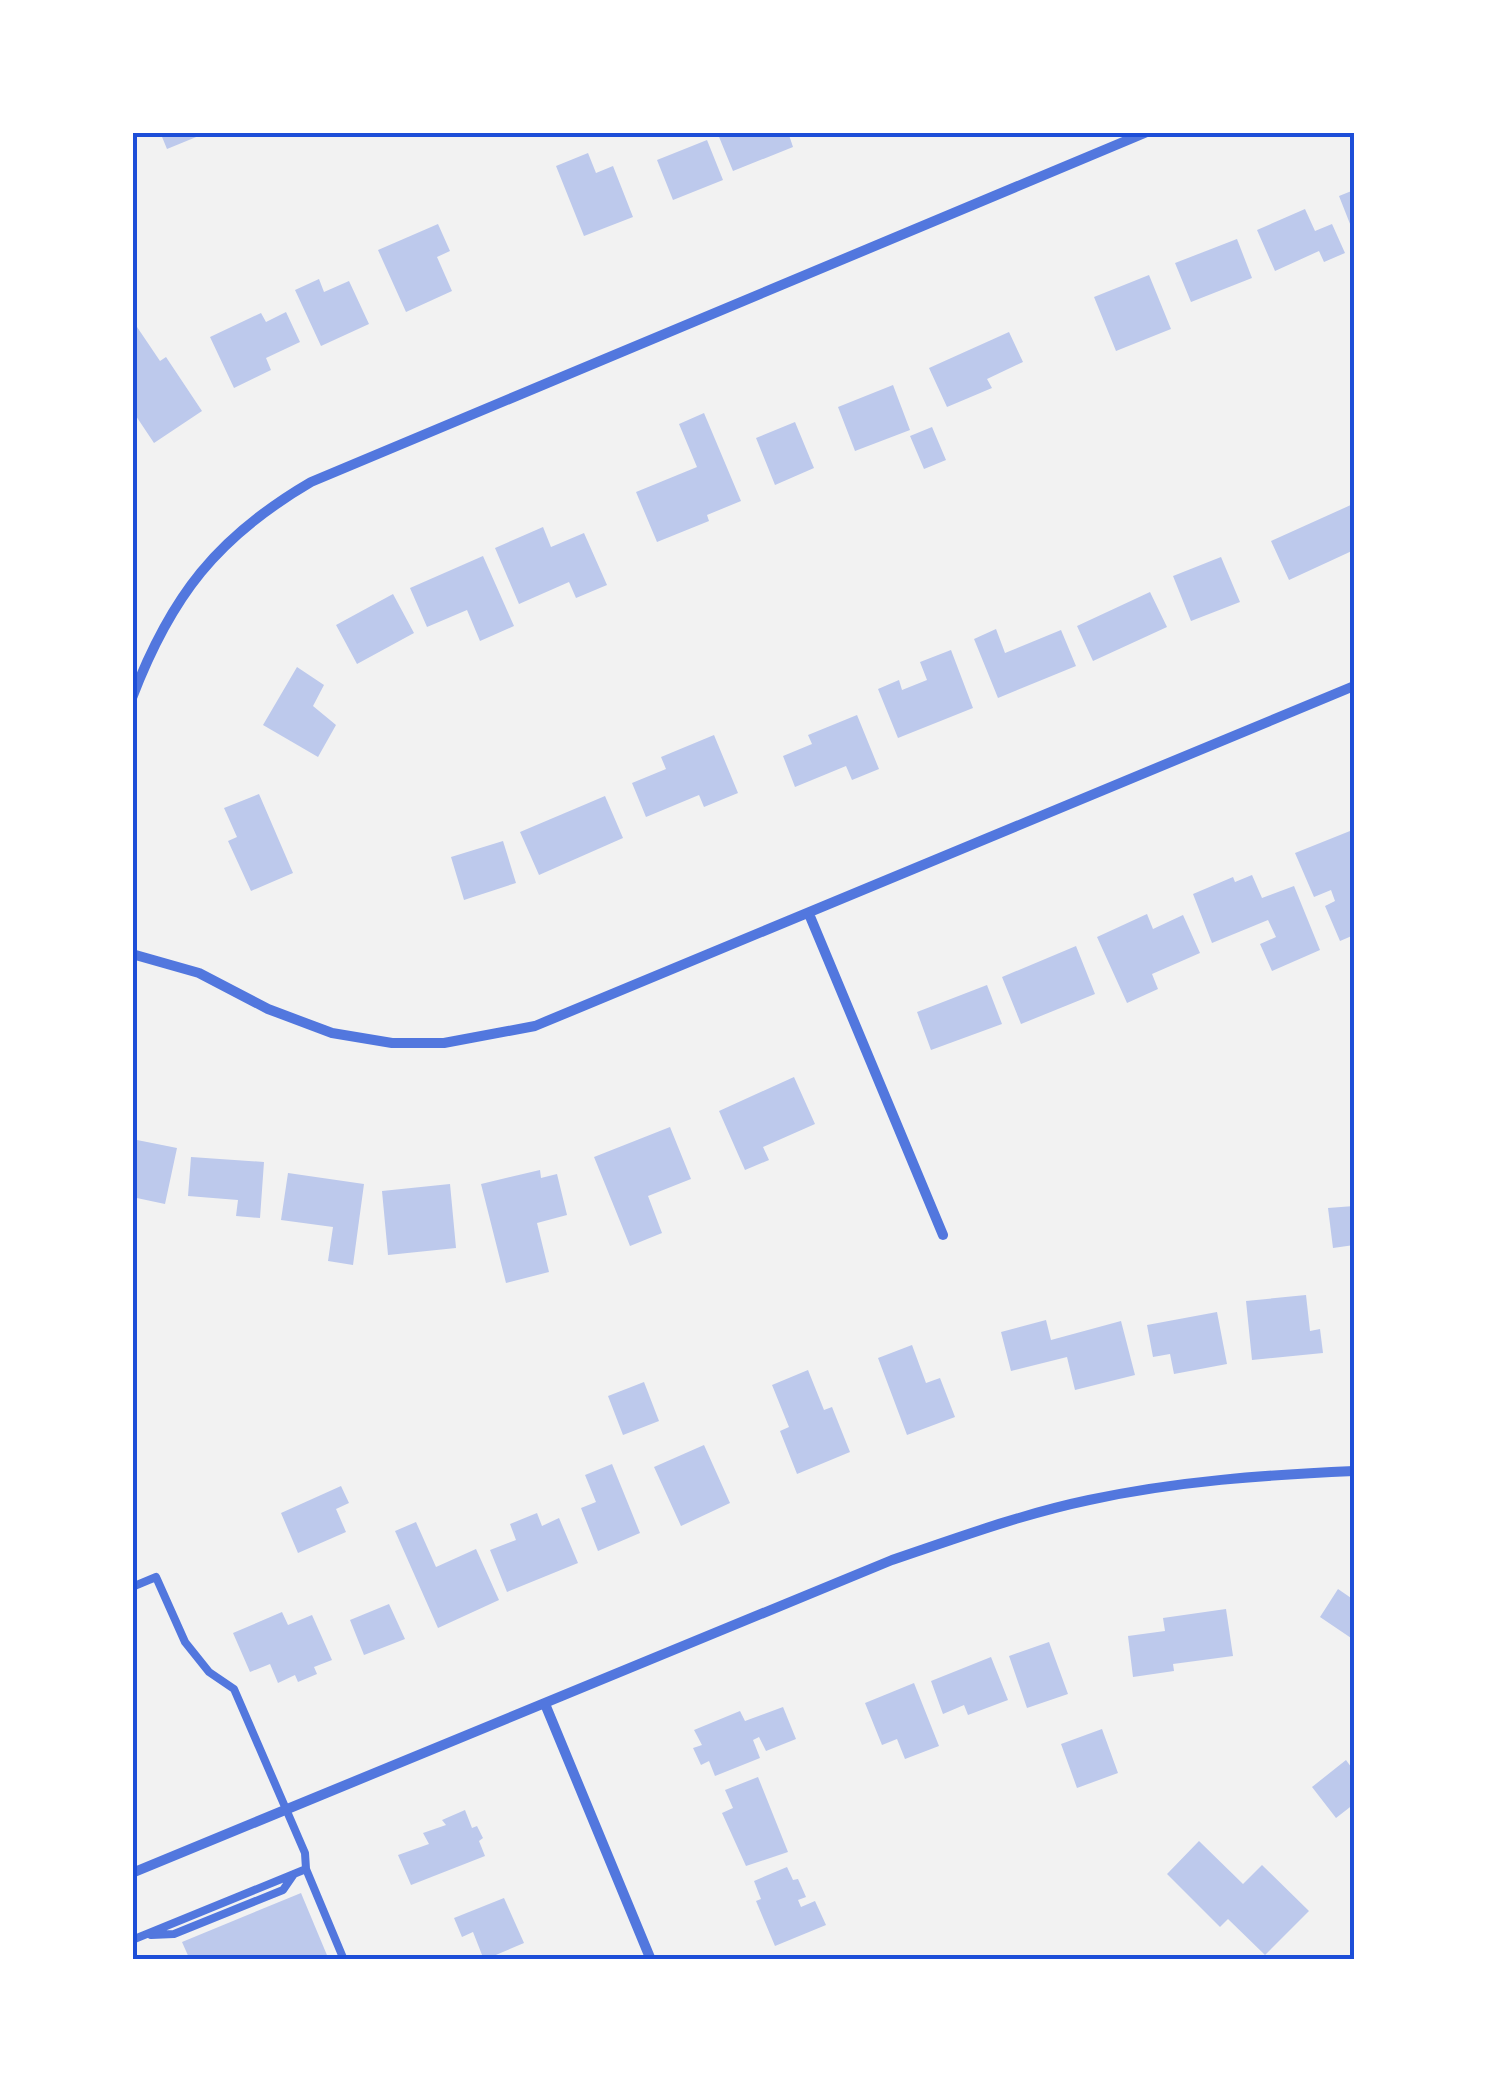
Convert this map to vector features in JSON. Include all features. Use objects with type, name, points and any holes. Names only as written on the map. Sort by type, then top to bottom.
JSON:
[{"type":"street","points":[[132,698],[182,593],[246,525],[311,482],[1147,132]]},
{"type":"street","points":[[132,954],[200,974],[268,1009],[332,1033],[392,1042],[444,1043],[535,1026],[1354,686]]},
{"type":"street","points":[[809,914],[943,1235]]},
{"type":"street","points":[[132,1873],[892,1560],[1003,1522],[1087,1500],[1167,1486],[1254,1476],[1354,1471]]},
{"type":"street","points":[[545,1704],[651,1960]]},
{"type":"lane","points":[[132,1586],[156,1577],[186,1642],[209,1672],[234,1689],[305,1853],[306,1869],[344,1960]]},
{"type":"lane","points":[[132,1940],[306,1869]]},
{"type":"building","points":[[160,132],[206,132],[206,133],[167,149]]},
{"type":"building","points":[[717,132],[788,132],[793,147],[733,171]]},
{"type":"building","points":[[707,140],[723,180],[673,200],[657,160]]},
{"type":"building","points":[[588,153],[596,173],[613,166],[633,217],[584,236],[556,166]]},
{"type":"building","points":[[1354,190],[1354,234],[1339,196]]},
{"type":"building","points":[[1305,209],[1315,231],[1332,224],[1345,253],[1324,262],[1319,251],[1275,271],[1257,230]]},
{"type":"building","points":[[438,224],[450,251],[437,257],[452,291],[406,312],[378,250]]},
{"type":"building","points":[[1237,239],[1252,278],[1191,302],[1175,263]]},
{"type":"building","points":[[1149,275],[1171,329],[1116,351],[1094,297]]},
{"type":"building","points":[[319,279],[324,292],[349,281],[369,324],[321,346],[295,290]]},
{"type":"building","points":[[286,312],[300,342],[266,358],[271,370],[234,388],[210,337],[261,313],[266,322]]},
{"type":"building","points":[[135,324],[160,361],[166,357],[202,411],[154,443],[132,410]]},
{"type":"building","points":[[1009,332],[1023,362],[987,379],[992,388],[947,407],[929,368]]},
{"type":"building","points":[[893,385],[910,430],[855,451],[838,407]]},
{"type":"building","points":[[704,413],[741,501],[707,515],[709,521],[657,542],[636,492],[697,467],[679,424]]},
{"type":"building","points":[[795,422],[814,468],[775,485],[756,438]]},
{"type":"building","points":[[932,427],[946,460],[924,469],[910,436]]},
{"type":"building","points":[[1353,504],[1354,550],[1289,580],[1271,541]]},
{"type":"building","points":[[543,527],[551,547],[584,533],[607,585],[576,598],[569,582],[519,604],[495,548]]},
{"type":"building","points":[[483,556],[514,626],[480,641],[467,610],[427,627],[410,588]]},
{"type":"building","points":[[1221,557],[1240,602],[1191,621],[1173,576]]},
{"type":"building","points":[[1150,592],[1167,627],[1093,661],[1077,626]]},
{"type":"building","points":[[393,594],[414,633],[357,664],[336,625]]},
{"type":"building","points":[[996,629],[1005,653],[1061,630],[1076,666],[998,698],[974,639]]},
{"type":"building","points":[[951,650],[973,708],[898,738],[878,689],[899,680],[902,690],[927,680],[920,662]]},
{"type":"building","points":[[297,667],[324,685],[313,706],[336,725],[318,757],[263,725]]},
{"type":"building","points":[[857,715],[879,769],[852,780],[846,766],[795,787],[783,756],[812,744],[808,735]]},
{"type":"building","points":[[714,735],[738,793],[704,807],[699,795],[646,817],[632,783],[666,769],[661,757]]},
{"type":"building","points":[[259,794],[293,873],[251,891],[228,841],[237,837],[224,808]]},
{"type":"building","points":[[605,796],[623,838],[539,875],[520,832]]},
{"type":"building","points":[[1350,831],[1354,842],[1354,935],[1340,941],[1325,906],[1335,901],[1331,890],[1314,897],[1295,853]]},
{"type":"building","points":[[503,841],[516,883],[464,900],[451,857]]},
{"type":"building","points":[[1252,875],[1262,898],[1294,886],[1320,950],[1272,971],[1260,944],[1276,937],[1268,920],[1212,943],[1193,894],[1233,877],[1235,882]]},
{"type":"building","points":[[1147,914],[1153,929],[1183,915],[1200,953],[1152,974],[1158,989],[1127,1003],[1097,937]]},
{"type":"building","points":[[1076,946],[1095,994],[1021,1024],[1002,977]]},
{"type":"building","points":[[987,985],[1002,1024],[931,1050],[917,1012]]},
{"type":"building","points":[[794,1077],[815,1124],[763,1147],[769,1160],[745,1170],[719,1111]]},
{"type":"building","points":[[670,1127],[691,1179],[648,1196],[662,1233],[630,1246],[594,1157]]},
{"type":"building","points":[[132,1139],[177,1148],[165,1204],[132,1197]]},
{"type":"building","points":[[191,1157],[264,1162],[260,1218],[236,1216],[238,1200],[188,1196]]},
{"type":"building","points":[[540,1170],[541,1178],[557,1174],[567,1215],[537,1223],[549,1272],[506,1283],[481,1184]]},
{"type":"building","points":[[288,1173],[364,1184],[353,1265],[328,1261],[333,1227],[281,1220]]},
{"type":"building","points":[[450,1184],[456,1248],[388,1255],[382,1191]]},
{"type":"building","points":[[1354,1206],[1354,1245],[1333,1248],[1328,1208]]},
{"type":"building","points":[[1306,1295],[1310,1331],[1320,1329],[1323,1353],[1252,1360],[1246,1301]]},
{"type":"building","points":[[1217,1312],[1227,1364],[1174,1374],[1170,1354],[1153,1357],[1147,1325]]},
{"type":"building","points":[[1046,1320],[1051,1340],[1121,1321],[1135,1375],[1075,1390],[1067,1357],[1011,1371],[1001,1332]]},
{"type":"building","points":[[912,1345],[926,1383],[940,1378],[955,1417],[907,1435],[878,1358]]},
{"type":"building","points":[[808,1370],[824,1410],[832,1407],[850,1452],[797,1474],[780,1431],[789,1427],[772,1385]]},
{"type":"building","points":[[644,1382],[659,1421],[623,1435],[608,1396]]},
{"type":"building","points":[[704,1445],[730,1503],[681,1526],[654,1467]]},
{"type":"building","points":[[612,1464],[640,1533],[598,1551],[581,1508],[596,1502],[585,1475]]},
{"type":"building","points":[[341,1486],[349,1503],[336,1509],[346,1532],[298,1553],[281,1513]]},
{"type":"building","points":[[537,1513],[542,1526],[559,1518],[578,1563],[507,1592],[490,1550],[516,1540],[510,1524]]},
{"type":"building","points":[[416,1522],[436,1567],[476,1549],[499,1600],[438,1628],[395,1531]]},
{"type":"building","points":[[1338,1589],[1354,1600],[1354,1640],[1320,1617]]},
{"type":"building","points":[[389,1604],[405,1639],[364,1655],[350,1620]]},
{"type":"building","points":[[1226,1609],[1233,1656],[1173,1664],[1174,1671],[1133,1677],[1128,1636],[1165,1631],[1163,1618]]},
{"type":"building","points":[[282,1612],[288,1625],[312,1615],[332,1660],[314,1667],[317,1674],[298,1682],[295,1675],[278,1683],[270,1664],[250,1672],[233,1633]]},
{"type":"building","points":[[1049,1642],[1068,1694],[1027,1708],[1009,1656]]},
{"type":"building","points":[[991,1657],[1008,1700],[968,1715],[964,1705],[943,1714],[931,1681]]},
{"type":"building","points":[[914,1683],[939,1746],[905,1759],[897,1739],[882,1745],[865,1703]]},
{"type":"building","points":[[783,1707],[796,1739],[766,1751],[759,1737],[753,1740],[760,1758],[715,1776],[709,1761],[701,1765],[693,1748],[702,1745],[694,1730],[740,1711],[745,1721]]},
{"type":"building","points":[[1102,1729],[1118,1773],[1077,1788],[1061,1744]]},
{"type":"building","points":[[1346,1760],[1354,1771],[1354,1804],[1336,1818],[1312,1787]]},
{"type":"building","points":[[758,1777],[788,1852],[746,1866],[722,1813],[733,1808],[725,1790]]},
{"type":"building","points":[[465,1810],[472,1828],[477,1826],[483,1838],[479,1841],[485,1856],[411,1885],[398,1855],[429,1844],[423,1833],[446,1825],[442,1820]]},
{"type":"building","points":[[1199,1841],[1243,1884],[1262,1865],[1309,1911],[1265,1955],[1228,1919],[1220,1927],[1167,1874]]},
{"type":"building","points":[[787,1867],[806,1897],[798,1900],[801,1907],[815,1901],[826,1925],[775,1946],[756,1901],[761,1899],[754,1881]]},
{"type":"building","points":[[301,1893],[329,1960],[190,1960],[182,1942]]},
{"type":"building","points":[[504,1898],[524,1943],[484,1960],[473,1932],[462,1937],[454,1918]]}]
